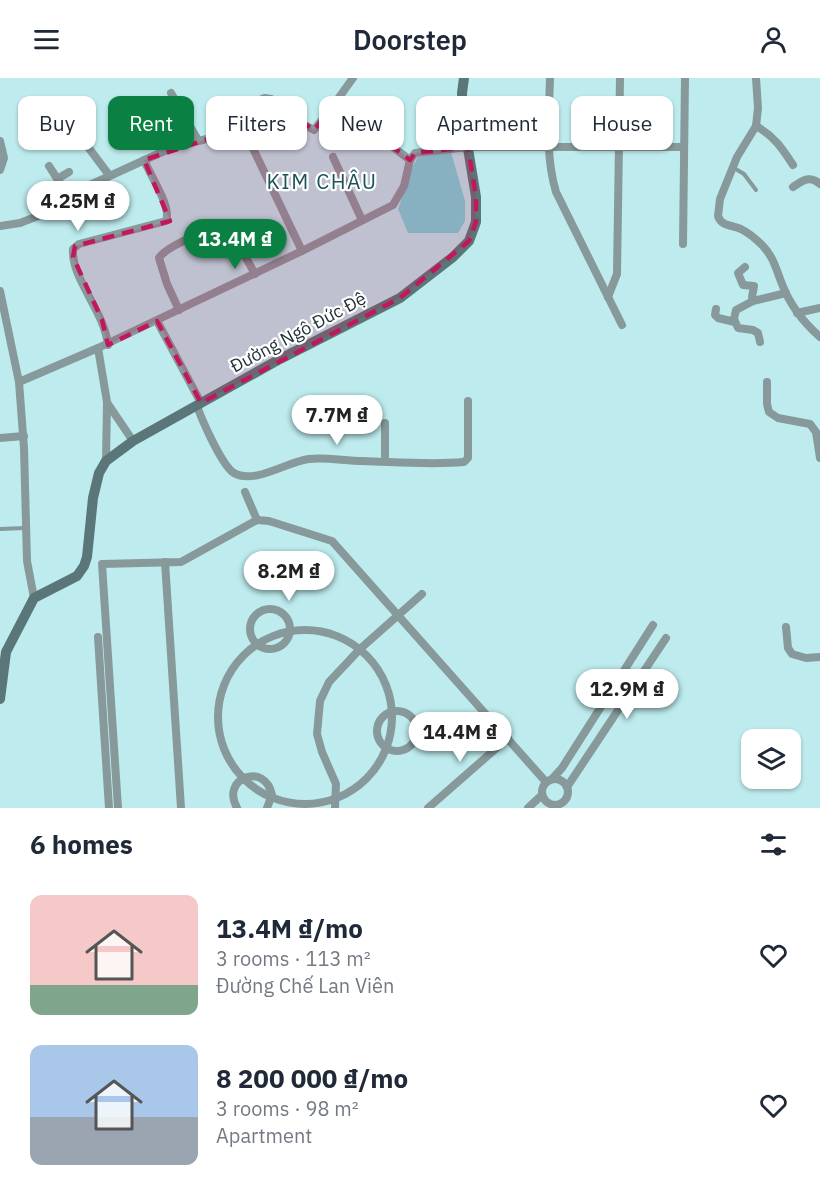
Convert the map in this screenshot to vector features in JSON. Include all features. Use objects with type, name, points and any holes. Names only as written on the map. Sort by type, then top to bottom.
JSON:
[{"type":"main road","name":"Đường Ngô Đức Đệ","points":[[462,96],[464,78]]},
{"type":"main road","name":"Đường Ngô Đức Đệ","points":[[106,461],[133,441],[280,359],[400,298],[453,257],[469,240],[476,222],[476,197],[468,150]]},
{"type":"main road","points":[[0,699],[3,652],[34,598],[77,576],[84,566],[93,498],[99,473],[106,461]]},
{"type":"street","points":[[340,96],[353,78]]},
{"type":"street","points":[[549,96],[550,78]]},
{"type":"street","points":[[620,78],[620,96]]},
{"type":"street","points":[[683,244],[685,78]]},
{"type":"street","points":[[756,78],[758,108],[756,126],[733,167],[718,205],[719,220],[740,229],[763,246],[774,260],[786,293],[797,313],[820,337]]},
{"type":"street","points":[[171,93],[198,140]]},
{"type":"street","points":[[307,126],[314,130],[319,124]]},
{"type":"street","points":[[756,126],[769,133],[777,141],[793,165]]},
{"type":"street","points":[[4,226],[21,223],[38,216],[69,197],[144,160],[179,145],[206,139]]},
{"type":"street","points":[[0,141],[4,158],[0,170]]},
{"type":"street","points":[[673,147],[683,147]]},
{"type":"street","points":[[90,150],[109,176]]},
{"type":"street","points":[[254,150],[302,251]]},
{"type":"street","points":[[397,150],[410,160]]},
{"type":"street","points":[[19,382],[108,345],[393,205],[404,186],[414,153],[441,150]]},
{"type":"street","points":[[548,150],[550,172],[556,192],[622,325]]},
{"type":"street","points":[[608,297],[617,274],[619,150]]},
{"type":"street","points":[[333,157],[362,220]]},
{"type":"street","points":[[108,345],[102,320],[76,266],[73,249],[79,244],[166,221],[168,214],[166,205],[144,160]]},
{"type":"street","points":[[49,166],[69,197]]},
{"type":"street","points":[[57,179],[69,172]]},
{"type":"street","points":[[793,187],[812,178],[820,184]]},
{"type":"street","points":[[179,310],[167,284],[159,258],[172,247],[229,224],[255,274]]},
{"type":"street","points":[[745,267],[738,273],[743,285],[754,286],[752,297],[754,300]]},
{"type":"street","points":[[0,291],[4,327],[19,382],[24,436],[27,561],[34,598]]},
{"type":"street","points":[[760,342],[758,333],[738,328],[735,322],[736,310],[754,300],[786,293]]},
{"type":"street","points":[[797,313],[820,308]]},
{"type":"street","points":[[716,309],[718,318],[735,322]]},
{"type":"street","points":[[157,321],[199,404],[204,424],[228,467],[237,474],[268,472],[308,459],[323,458],[444,463],[467,461],[468,401]]},
{"type":"street","points":[[98,348],[107,402],[106,461]]},
{"type":"street","points":[[767,382],[769,412],[778,418],[810,424],[816,432],[820,458]]},
{"type":"street","points":[[107,402],[133,441]]},
{"type":"street","points":[[385,423],[385,461]]},
{"type":"street","points":[[0,438],[24,436]]},
{"type":"street","points":[[245,492],[257,520]]},
{"type":"street","points":[[118,808],[102,564],[181,562],[257,520],[268,521],[332,541],[508,738],[549,780],[561,780],[567,787],[568,795],[564,801],[559,805],[551,806],[542,795],[542,787],[549,780],[562,768],[653,625]]},
{"type":"street","points":[[165,562],[181,808]]},
{"type":"street","points":[[335,808],[336,784],[317,734],[320,701],[329,682],[360,649],[422,594]]},
{"type":"street","points":[[266,609],[279,610],[288,620],[291,631],[288,639],[278,648],[265,649],[256,644],[251,636],[251,622],[259,612],[266,609]]},
{"type":"street","points":[[786,627],[788,648],[792,654],[806,658],[820,657]]},
{"type":"street","points":[[300,630],[330,633],[360,649],[379,669],[389,692],[391,711],[388,749],[371,774],[351,791],[323,803],[292,803],[272,798],[243,778],[227,758],[218,731],[219,702],[228,675],[256,644],[300,630]]},
{"type":"street","points":[[98,637],[109,808]]},
{"type":"street","points":[[567,787],[666,638]]},
{"type":"street","points":[[391,711],[405,712],[415,721],[417,735],[411,747],[405,750],[398,752],[388,749],[381,743],[377,731],[381,719],[391,711]]},
{"type":"street","points":[[429,808],[508,738]]},
{"type":"street","points":[[237,808],[233,795],[243,778]]},
{"type":"street","points":[[528,808],[542,795]]},
{"type":"street","points":[[267,808],[272,798]]},
{"type":"street","points":[[564,801],[572,808]]},
{"type":"lane","points":[[733,167],[744,174],[756,190]]},
{"type":"lane","points":[[0,528],[25,528]]},
{"type":"highlighted area","points":[[267,98],[314,130],[335,103],[410,160],[415,153],[468,147],[476,197],[476,222],[469,241],[400,298],[201,403],[157,321],[108,345],[102,320],[73,257],[75,246],[170,221],[144,160],[211,138]]},
{"type":"shaded area","points":[[451,152],[465,201],[465,221],[458,233],[408,233],[398,209],[413,166],[418,157]]},
{"type":"district","name":"KIM CHÂU","points":[[322,181]]}]
